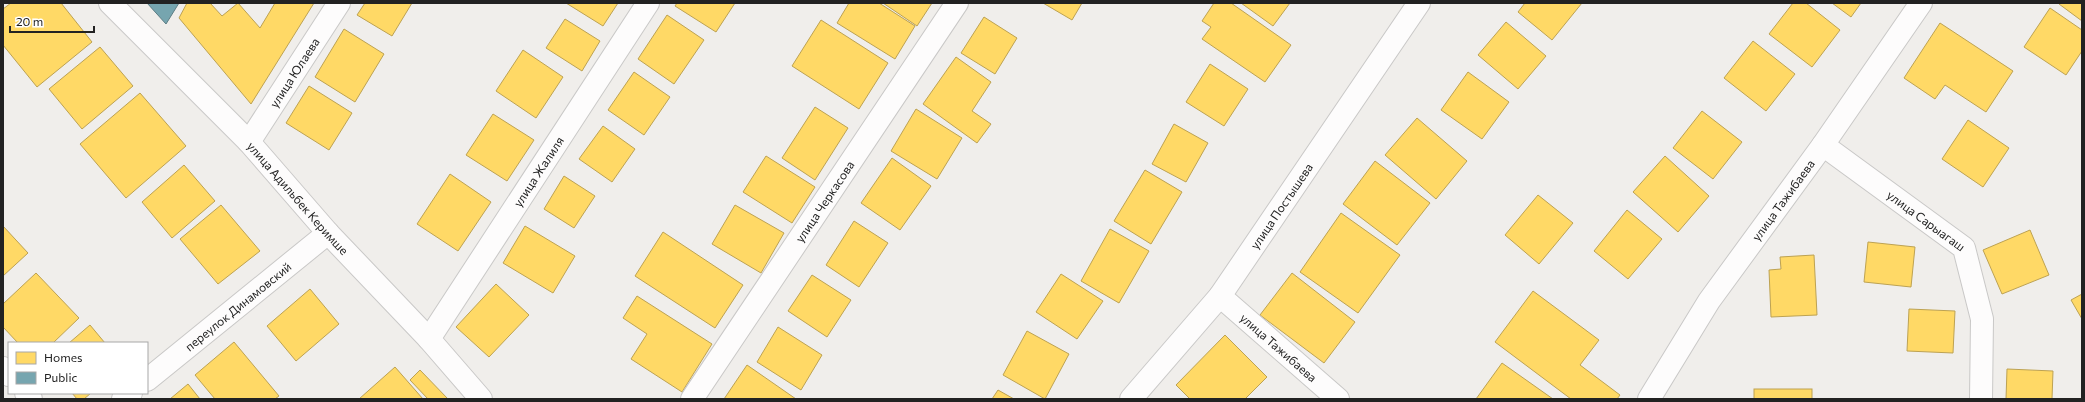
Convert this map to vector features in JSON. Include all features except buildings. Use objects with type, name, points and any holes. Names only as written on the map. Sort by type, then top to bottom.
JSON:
[{"type":"street","name":"улица Адильбек Керимше","points":[[110,3],[249,142],[328,233],[429,339],[481,399]]},
{"type":"street","name":"улица Юлаева","points":[[249,142],[339,3]]},
{"type":"street","name":"улица Жалиля","points":[[429,339],[648,3]]},
{"type":"street","name":"улица Черкасова","points":[[692,399],[957,3]]},
{"type":"street","name":"улица Постышева","points":[[1131,399],[1220,296],[1420,3]]},
{"type":"street","name":"улица Тажибаева","points":[[1649,399],[1709,302],[1922,3]]},
{"type":"street","name":"улица Сарыагаш","points":[[1822,145],[1964,248],[1982,318],[1982,399]]},
{"type":"street","name":"переулок Динамовский","points":[[148,379],[328,233]]},
{"type":"street","name":"улица Тажибаева","points":[[1220,296],[1338,399]]}]
